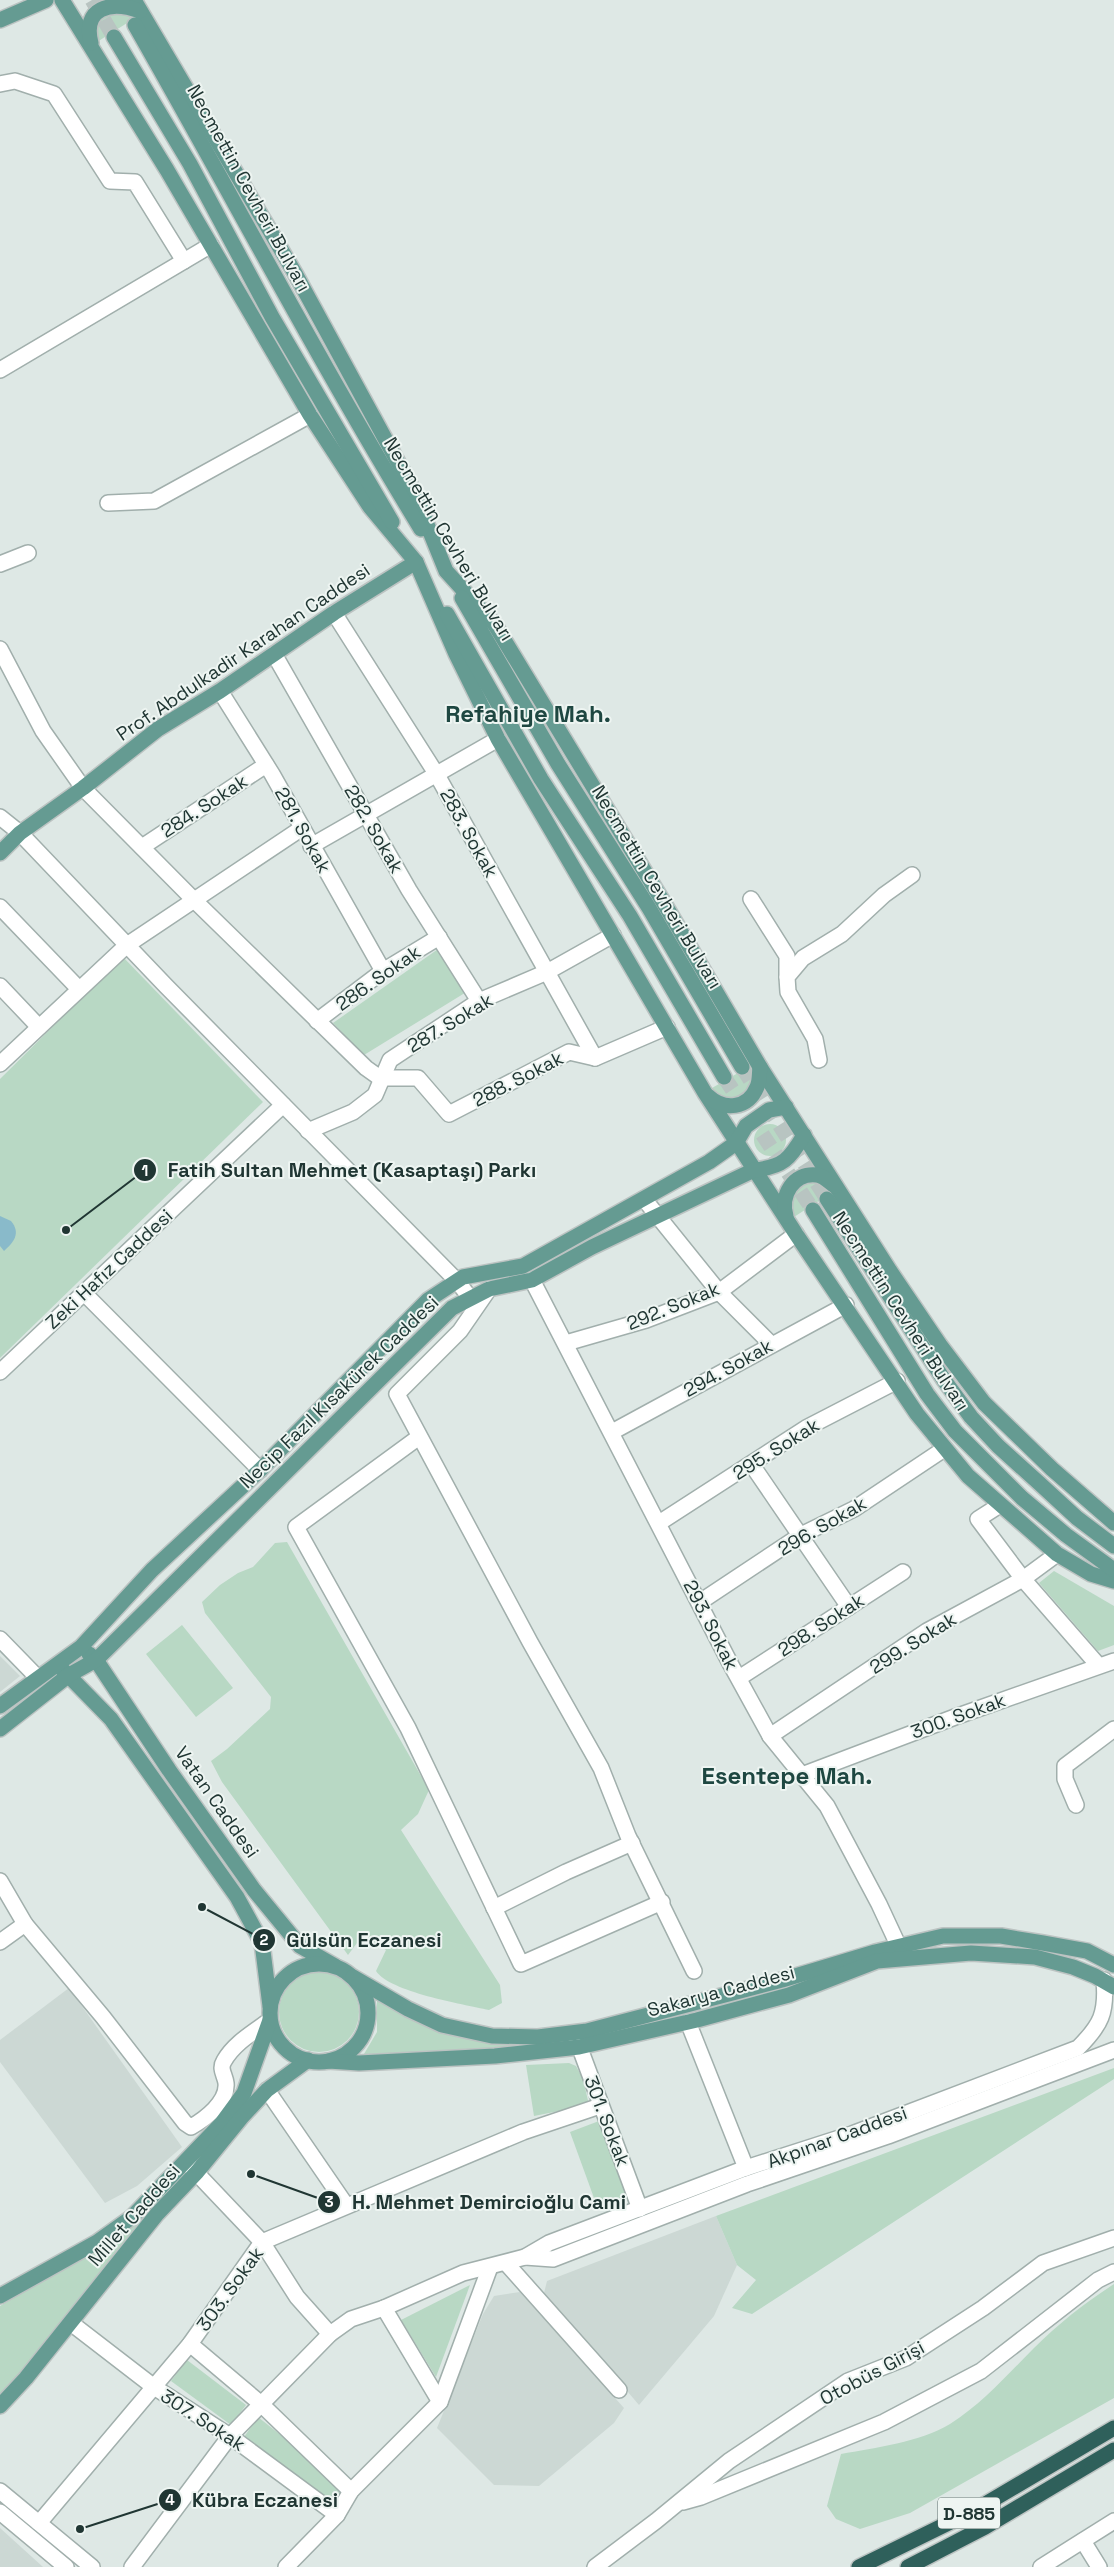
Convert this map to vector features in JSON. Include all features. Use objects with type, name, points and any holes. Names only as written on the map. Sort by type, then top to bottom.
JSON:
[{"type":"highway","name":"D-885","points":[[859,2567],[977,2509],[1075,2452],[1114,2420]]},
{"type":"highway","points":[[1075,2452],[1114,2428]]},
{"type":"highway","points":[[1083,2469],[1114,2450]]},
{"type":"highway","name":"D-885","points":[[908,2567],[985,2527],[1083,2469],[1114,2454]]},
{"type":"main road","points":[[0,20],[46,0]]},
{"type":"main road","points":[[62,0],[92,46],[211,245],[310,415],[370,507],[416,562],[456,654],[498,739],[705,1093],[792,1228],[897,1381],[917,1414],[968,1476],[1058,1554],[1091,1574],[1114,1581]]},
{"type":"main road","name":"Necmettin Cevheri Bulvarı","points":[[134,0],[139,19],[213,162],[341,396],[446,571],[558,764],[649,908],[742,1067]]},
{"type":"main road","points":[[92,46],[89,24],[101,5],[112,1],[124,1],[139,19]]},
{"type":"main road","name":"Necmettin Cevheri Bulvarı","points":[[114,37],[190,164],[282,334],[541,779],[630,916],[724,1077]]},
{"type":"main road","name":"Prof. Abdulkadir Karahan Caddesi","points":[[0,853],[20,833],[83,788],[158,729],[220,691],[334,613],[416,562]]},
{"type":"main road","points":[[446,571],[495,624],[665,905],[760,1067],[940,1345],[984,1403],[1052,1469],[1114,1523]]},
{"type":"main road","points":[[705,1093],[714,1102],[725,1106],[742,1104],[751,1098],[758,1087],[760,1067]]},
{"type":"main road","name":"Necip Fazıl Kısakürek Caddesi","points":[[0,1728],[64,1670],[81,1647],[152,1570],[260,1470],[428,1300],[462,1277],[523,1266],[709,1162],[736,1143],[746,1126],[769,1110],[786,1107]]},
{"type":"main road","name":"Necip Fazıl Kısakürek Caddesi","points":[[0,1706],[37,1677],[96,1660],[452,1308],[489,1289],[532,1280],[754,1170],[774,1168],[793,1155],[804,1135]]},
{"type":"main road","points":[[792,1228],[784,1207],[785,1194],[791,1185],[804,1177],[816,1175],[840,1190]]},
{"type":"main road","name":"Necmettin Cevheri Bulvarı","points":[[827,1199],[944,1380],[972,1416],[998,1446],[1064,1506],[1114,1546]]},
{"type":"main road","name":"Necmettin Cevheri Bulvarı","points":[[813,1210],[927,1394],[955,1431],[1022,1498],[1066,1535],[1114,1570]]},
{"type":"main road","name":"Vatan Caddesi","points":[[81,1647],[96,1660],[169,1770],[254,1890],[300,1946],[335,1966]]},
{"type":"main road","name":"Vatan Caddesi","points":[[64,1670],[111,1719],[237,1897],[262,1942],[270,2013]]},
{"type":"main road","name":"Sakarya Caddesi","points":[[328,2061],[359,2063],[495,2056],[579,2048],[688,2022],[796,1993],[943,1936],[1000,1936],[1087,1952],[1114,1966]]},
{"type":"main road","name":"Sakarya Caddesi","points":[[353,1977],[408,2009],[442,2025],[492,2036],[538,2037],[574,2033],[782,1980],[900,1954],[971,1954],[1035,1957],[1073,1967],[1109,1984]]},
{"type":"main road","points":[[307,1965],[335,1966],[353,1977],[362,1990],[367,2004],[368,2019],[363,2034],[354,2046],[342,2055],[328,2061],[308,2060],[295,2055],[283,2046],[275,2034],[270,2013],[278,1986],[294,1971],[307,1965]]},
{"type":"main road","name":"Millet Caddesi","points":[[0,2296],[96,2242],[132,2217],[222,2123],[244,2093],[270,2013]]},
{"type":"main road","name":"Millet Caddesi","points":[[0,2406],[71,2323],[157,2214],[197,2172],[267,2090],[308,2060]]},
{"type":"street","points":[[0,84],[14,81],[54,94],[110,181],[135,182],[184,261]]},
{"type":"street","points":[[0,370],[211,245]]},
{"type":"street","points":[[108,503],[154,501],[310,415]]},
{"type":"street","points":[[0,564],[28,553]]},
{"type":"street","name":"283. Sokak","points":[[334,613],[437,776],[594,1058]]},
{"type":"street","points":[[0,648],[43,731],[83,788],[317,1021],[366,1068],[380,1078]]},
{"type":"street","name":"282. Sokak","points":[[274,654],[409,890],[479,1001]]},
{"type":"street","name":"281. Sokak","points":[[220,691],[266,765],[383,971]]},
{"type":"street","points":[[311,846],[366,813],[437,776],[498,739]]},
{"type":"street","name":"284. Sokak","points":[[142,847],[266,765]]},
{"type":"street","points":[[0,817],[20,833],[308,1131],[457,1280],[471,1299]]},
{"type":"street","points":[[0,1064],[127,945],[193,899],[302,828]]},
{"type":"street","points":[[787,977],[803,958],[842,934],[884,895],[912,875]]},
{"type":"street","points":[[751,899],[787,956],[788,992],[814,1039],[819,1060]]},
{"type":"street","points":[[0,907],[79,988]]},
{"type":"street","name":"287. Sokak","points":[[308,1131],[353,1112],[375,1095],[380,1078],[390,1060],[479,1001],[547,972],[613,935]]},
{"type":"street","name":"286. Sokak","points":[[317,1021],[383,971],[440,937]]},
{"type":"street","points":[[0,986],[39,1027]]},
{"type":"street","points":[[594,1058],[668,1027]]},
{"type":"street","name":"288. Sokak","points":[[380,1078],[418,1078],[449,1114],[569,1052],[594,1058]]},
{"type":"street","name":"Zeki Hafız Caddesi","points":[[0,1372],[283,1105]]},
{"type":"street","points":[[644,1199],[718,1292],[771,1344]]},
{"type":"street","name":"292. Sokak","points":[[566,1343],[646,1320],[718,1292],[792,1228]]},
{"type":"street","name":"293. Sokak","points":[[532,1280],[770,1736],[826,1806],[900,1954]]},
{"type":"street","points":[[489,1289],[460,1331],[397,1394],[530,1642],[601,1768],[632,1843],[694,1971]]},
{"type":"street","points":[[84,1293],[260,1470]]},
{"type":"street","name":"294. Sokak","points":[[612,1432],[771,1344],[846,1306]]},
{"type":"street","name":"295. Sokak","points":[[659,1523],[806,1428],[897,1381]]},
{"type":"street","points":[[419,1437],[296,1527],[408,1728],[521,1964],[662,1902]]},
{"type":"street","name":"296. Sokak","points":[[700,1602],[801,1535],[854,1509],[944,1449]]},
{"type":"street","points":[[752,1464],[849,1607]]},
{"type":"street","points":[[1000,1505],[978,1519],[1023,1579],[1098,1665]]},
{"type":"street","name":"299. Sokak","points":[[770,1736],[927,1631],[1023,1579],[1058,1554]]},
{"type":"street","name":"298. Sokak","points":[[739,1678],[903,1572]]},
{"type":"street","points":[[0,1639],[37,1677]]},
{"type":"street","name":"300. Sokak","points":[[802,1775],[1098,1665],[1114,1661]]},
{"type":"street","points":[[1076,1805],[1065,1779],[1065,1766],[1114,1729]]},
{"type":"street","points":[[494,1908],[566,1872],[632,1843]]},
{"type":"street","points":[[0,1882],[25,1924],[103,2017],[185,2123],[191,2127],[204,2119],[223,2096],[226,2084],[221,2070],[223,2062],[235,2045],[270,2013]]},
{"type":"street","points":[[0,1942],[25,1924]]},
{"type":"street","name":"Akpınar Caddesi","points":[[132,2567],[230,2436],[260,2403],[330,2334],[351,2319],[384,2308],[463,2273],[506,2263],[525,2256],[549,2243],[746,2168],[852,2134],[1078,2048],[1092,2034],[1102,2018],[1109,1984]]},
{"type":"street","points":[[688,2022],[746,2168]]},
{"type":"street","name":"301. Sokak","points":[[574,2033],[640,2209]]},
{"type":"street","name":"Akpınar Caddesi","points":[[525,2256],[553,2260],[747,2184],[888,2136],[1114,2050]]},
{"type":"street","points":[[267,2090],[346,2205]]},
{"type":"street","name":"303. Sokak","points":[[39,2523],[190,2344],[262,2242],[523,2132],[600,2106]]},
{"type":"street","points":[[185,2161],[262,2242],[297,2297],[330,2334]]},
{"type":"street","name":"Otobüs Girişi","points":[[595,2567],[729,2461],[848,2381],[906,2358],[982,2308],[1043,2263],[1114,2238]]},
{"type":"street","points":[[506,2263],[619,2390]]},
{"type":"street","points":[[286,2567],[337,2515],[351,2491],[440,2402],[490,2267]]},
{"type":"street","points":[[676,2504],[701,2497],[884,2422],[981,2371],[1098,2280],[1114,2272]]},
{"type":"street","points":[[384,2308],[440,2402]]},
{"type":"street","name":"307. Sokak","points":[[71,2323],[154,2387],[230,2436],[337,2515]]},
{"type":"street","points":[[190,2344],[260,2403],[351,2491]]},
{"type":"street","points":[[0,2491],[92,2567]]},
{"type":"street","points":[[0,2512],[66,2567]]},
{"type":"street","points":[[1041,2567],[1114,2521]]},
{"type":"street","points":[[1083,2541],[1098,2567]]},
{"type":"shaded area","points":[[0,1656],[20,1676],[0,1692]]},
{"type":"shaded area","points":[[69,1988],[182,2147],[137,2186],[105,2203],[0,2062],[0,2040]]},
{"type":"shaded area","points":[[716,2216],[737,2265],[714,2316],[639,2405],[544,2293],[547,2281]]},
{"type":"shaded area","points":[[520,2292],[624,2408],[614,2423],[539,2486],[494,2485],[437,2428],[483,2314],[494,2296]]},
{"type":"shaded area","points":[[0,2528],[43,2567],[0,2567]]},
{"type":"green space","points":[[127,9],[135,18],[97,42],[95,30],[105,12]]},
{"type":"green space","points":[[441,947],[468,991],[364,1055],[333,1023]]},
{"type":"green space","points":[[123,957],[263,1102],[0,1358],[0,1079]]},
{"type":"green space","points":[[750,1066],[751,1076],[749,1085],[746,1092],[740,1097],[734,1100],[727,1099],[719,1096],[712,1088]]},
{"type":"green space","points":[[770,1124],[781,1129],[786,1140],[781,1151],[770,1156],[759,1151],[754,1140],[759,1129]]},
{"type":"green space","points":[[808,1182],[819,1182],[831,1193],[794,1217],[791,1205],[795,1190]]},
{"type":"green space","points":[[287,1542],[429,1790],[418,1814],[401,1830],[500,1985],[502,2003],[489,2010],[445,2001],[411,1991],[384,1978],[376,1971],[386,1950],[363,1935],[348,1955],[222,1782],[211,1761],[227,1749],[270,1709],[271,1697],[205,1613],[202,1602],[220,1585],[238,1573],[253,1567],[275,1543]]},
{"type":"green space","points":[[1054,1571],[1114,1606],[1114,1645],[1098,1651],[1039,1583]]},
{"type":"green space","points":[[182,1625],[233,1688],[196,1717],[146,1654]]},
{"type":"green space","points":[[311,1972],[327,1972],[348,1983],[359,2004],[359,2020],[348,2041],[327,2052],[311,2052],[297,2046],[285,2034],[279,2020],[279,2004],[285,1990],[297,1978]]},
{"type":"green space","points":[[377,1998],[500,2043],[533,2048],[365,2056],[364,2054],[377,2032]]},
{"type":"green space","points":[[569,2063],[576,2066],[583,2079],[589,2105],[534,2116],[526,2065]]},
{"type":"green space","points":[[1114,2068],[1114,2079],[752,2314],[732,2308],[756,2280],[737,2265],[716,2216]]},
{"type":"green space","points":[[599,2121],[627,2196],[598,2209],[570,2132]]},
{"type":"green space","points":[[173,2192],[0,2396],[0,2306],[110,2238]]},
{"type":"green space","points":[[1114,2284],[1114,2398],[910,2513],[860,2529],[836,2519],[827,2506],[841,2454],[911,2440],[950,2424],[984,2398],[1043,2339],[1083,2306]]},
{"type":"green space","points":[[470,2285],[436,2377],[401,2320]]},
{"type":"green space","points":[[187,2360],[246,2405],[231,2425],[171,2381]]},
{"type":"green space","points":[[258,2417],[351,2491],[337,2507],[244,2437]]},
{"type":"water","points":[[0,1216],[11,1221],[16,1229],[13,1241],[4,1251],[0,1246]]},
{"type":"tunnel","points":[[92,0],[114,37]]},
{"type":"tunnel","points":[[742,1067],[827,1199]]},
{"type":"tunnel","points":[[724,1077],[813,1210]]},
{"type":"place","name":"Fatih Sultan Mehmet (Kasaptaşı) Parkı","points":[[66,1230]]},
{"type":"place","name":"Gülsün Eczanesi","points":[[202,1907]]},
{"type":"place","name":"H. Mehmet Demircioğlu Cami","points":[[251,2174]]},
{"type":"place","name":"Kübra Eczanesi","points":[[80,2529]]},
{"type":"district","name":"Refahiye Mah.","points":[[528,713]]},
{"type":"district","name":"Esentepe Mah.","points":[[787,1775]]}]
